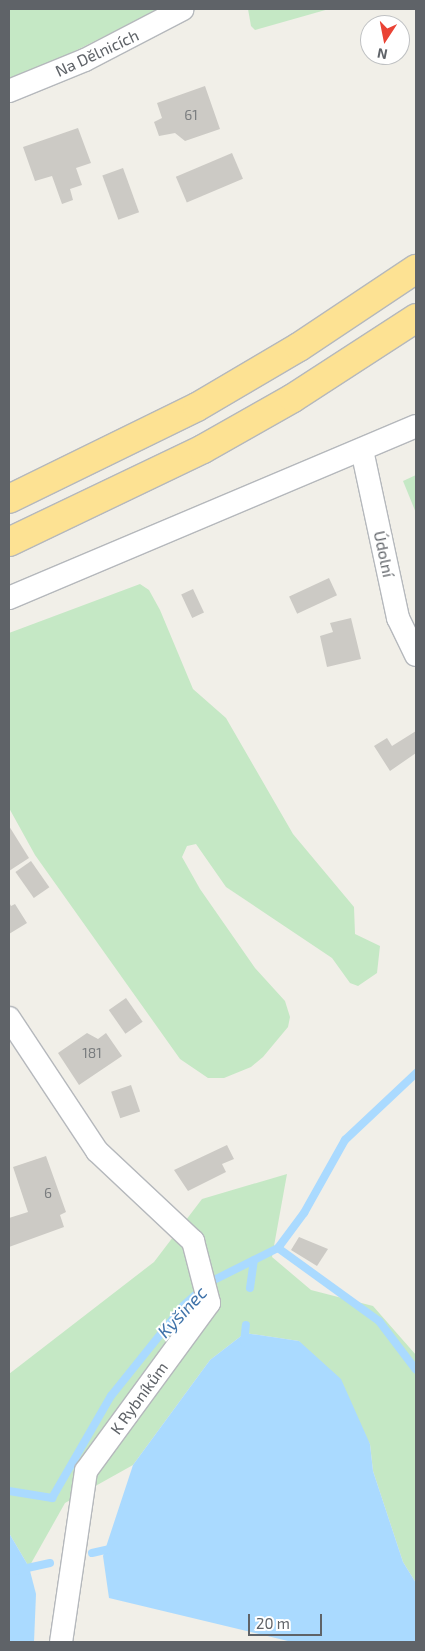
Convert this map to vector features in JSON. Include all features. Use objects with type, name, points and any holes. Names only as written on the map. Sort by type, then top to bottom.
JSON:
[{"type":"highway","points":[[9,498],[197,407],[299,347],[416,269]]},
{"type":"highway","points":[[9,542],[202,449],[293,398],[416,318]]},
{"type":"street","name":"Na Dělnicích","points":[[9,91],[85,60],[183,9]]},
{"type":"street","points":[[9,598],[416,426]]},
{"type":"street","name":"Údolní","points":[[362,450],[398,618],[416,655]]},
{"type":"street","name":"K Rybníkům","points":[[9,1018],[97,1151],[193,1241],[208,1301],[86,1471],[61,1642]]},
{"type":"green space","points":[[9,9],[159,9],[67,55],[9,79]]},
{"type":"green space","points":[[248,9],[329,9],[255,30],[251,26]]},
{"type":"green space","points":[[416,475],[416,513],[403,481]]},
{"type":"green space","points":[[140,584],[149,590],[160,610],[193,689],[226,718],[293,834],[354,907],[355,934],[380,946],[377,973],[358,986],[350,983],[332,958],[226,887],[196,844],[187,846],[182,857],[200,889],[255,968],[285,1001],[290,1017],[288,1027],[263,1057],[251,1067],[224,1078],[208,1078],[180,1059],[35,855],[9,808],[9,633]]},
{"type":"green space","points":[[287,1174],[272,1257],[311,1290],[373,1306],[416,1355],[416,1583],[403,1562],[373,1471],[370,1444],[299,1341],[245,1333],[210,1360],[133,1465],[65,1503],[29,1567],[9,1533],[9,1374],[154,1262],[202,1199]]},
{"type":"water","points":[[245,1333],[299,1341],[341,1379],[370,1444],[373,1471],[403,1562],[416,1583],[416,1642],[292,1642],[109,1598],[103,1556],[133,1465],[210,1360]]},
{"type":"water","points":[[9,1533],[29,1567],[36,1594],[34,1642],[9,1642]]},
{"type":"building","points":[[205,86],[220,129],[185,141],[175,133],[159,136],[154,122],[162,118],[157,103]]},
{"type":"building","points":[[78,128],[91,163],[76,168],[82,185],[70,189],[73,200],[62,204],[52,176],[35,181],[23,147]]},
{"type":"building","points":[[232,153],[243,179],[187,203],[176,177]]},
{"type":"building","points":[[123,168],[139,212],[118,220],[102,176]]},
{"type":"building","points":[[329,578],[337,595],[297,614],[289,597]]},
{"type":"building","points":[[193,589],[204,613],[192,618],[181,594]]},
{"type":"building","points":[[351,618],[361,659],[327,667],[320,636],[333,632],[330,623]]},
{"type":"building","points":[[416,731],[416,753],[390,771],[374,746],[387,738],[392,746]]},
{"type":"building","points":[[9,826],[29,858],[9,871]]},
{"type":"building","points":[[31,861],[49,887],[34,898],[15,872]]},
{"type":"building","points":[[9,902],[11,906],[15,904],[27,923],[9,934]]},
{"type":"building","points":[[126,998],[143,1022],[125,1034],[109,1010]]},
{"type":"building","points":[[87,1033],[98,1039],[106,1033],[122,1056],[79,1085],[58,1053]]},
{"type":"building","points":[[131,1085],[140,1111],[120,1118],[111,1092]]},
{"type":"building","points":[[227,1145],[234,1159],[222,1164],[226,1172],[188,1191],[174,1170]]},
{"type":"building","points":[[46,1156],[66,1212],[60,1215],[64,1227],[9,1247],[9,1218],[28,1212],[13,1167]]},
{"type":"building","points":[[299,1237],[328,1249],[317,1266],[291,1250]]},
{"type":"waterway","points":[[278,1248],[304,1213],[345,1140],[416,1073]]},
{"type":"waterway","name":"Kyšinec","points":[[9,1491],[52,1498],[111,1396],[183,1306],[210,1282],[278,1248],[379,1321],[416,1370]]},
{"type":"waterway","points":[[250,1288],[254,1260]]},
{"type":"waterway","points":[[244,1343],[246,1325]]},
{"type":"waterway","points":[[92,1553],[114,1548]]},
{"type":"waterway","points":[[9,1572],[50,1563]]}]
